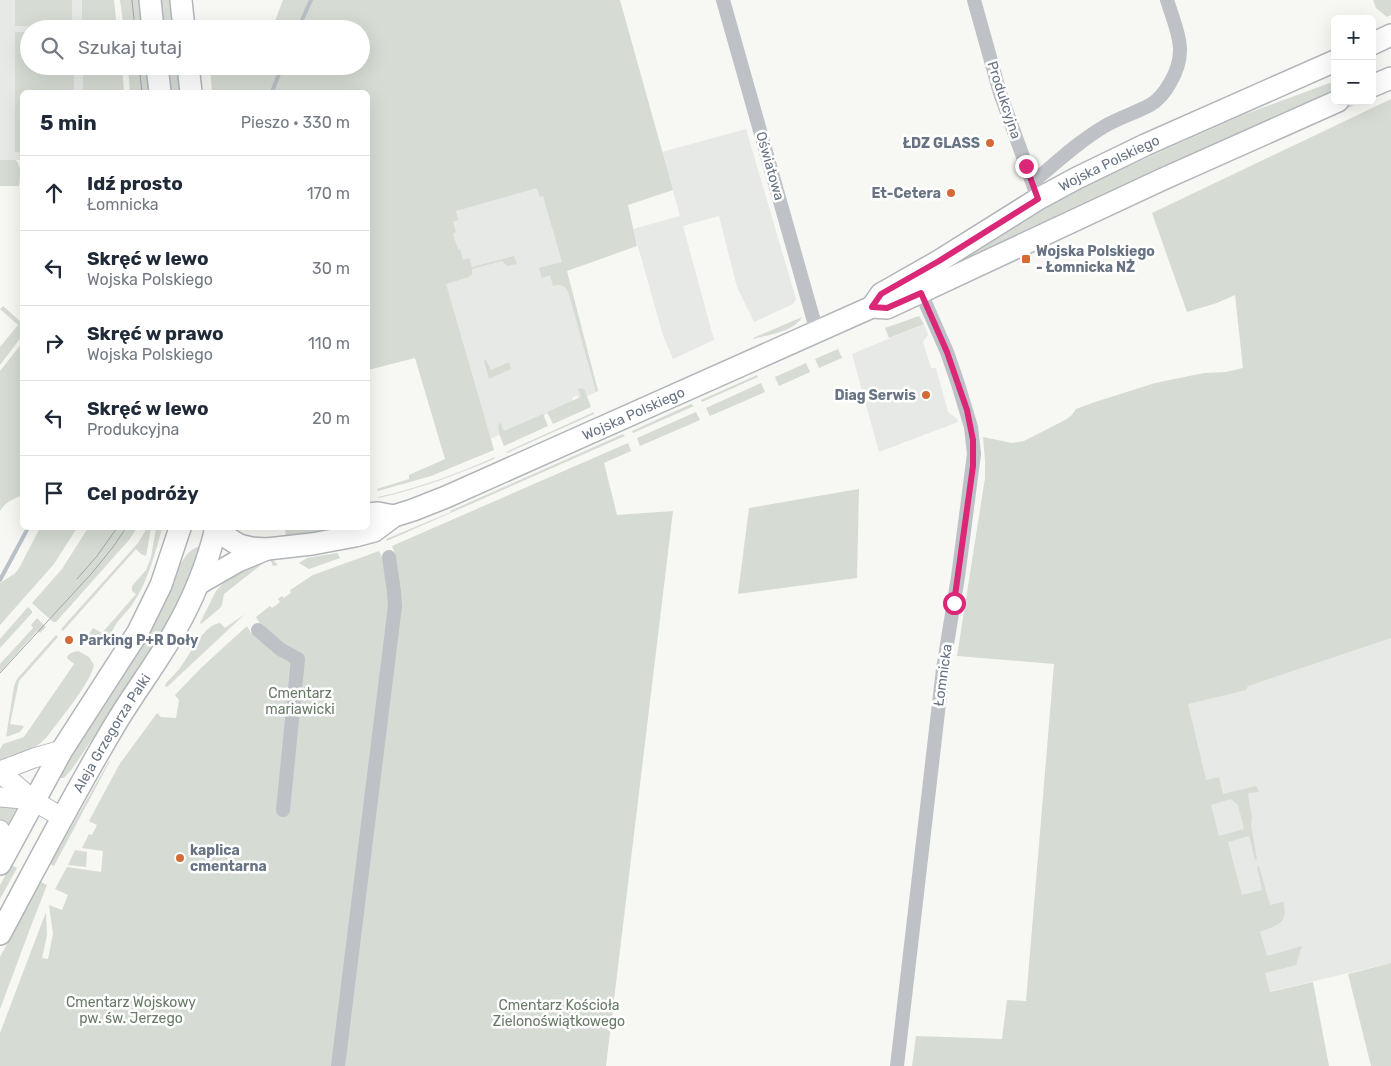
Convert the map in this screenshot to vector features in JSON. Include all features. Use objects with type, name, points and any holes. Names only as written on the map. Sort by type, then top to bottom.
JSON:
[{"type":"main road","points":[[150,0],[152,20]]},
{"type":"main road","points":[[181,0],[183,20]]},
{"type":"main road","name":"Wojska Polskiego","points":[[872,307],[881,294],[939,261],[1035,190],[1077,178],[1145,145],[1331,62]]},
{"type":"main road","points":[[158,75],[160,90]]},
{"type":"main road","points":[[189,75],[191,90]]},
{"type":"main road","name":"Wojska Polskiego","points":[[218,530],[239,545],[267,549],[312,544],[355,536],[378,528],[394,516],[463,489],[872,307],[887,308],[921,293],[1163,179],[1331,104]]},
{"type":"main road","name":"Wojska Polskiego","points":[[370,514],[378,513],[394,516]]},
{"type":"main road","points":[[3,848],[34,801],[62,750],[138,632],[161,585],[179,530]]},
{"type":"main road","name":"Aleja Grzegorza Palki","points":[[0,934],[113,727],[171,637],[198,584],[207,561],[215,530]]},
{"type":"main road","points":[[198,584],[238,561],[267,549]]},
{"type":"main road","points":[[0,773],[34,758],[62,750]]},
{"type":"main road","points":[[0,773],[34,801],[63,818]]},
{"type":"main road","points":[[0,797],[34,801]]},
{"type":"street","name":"Oświatowa","points":[[723,0],[817,332]]},
{"type":"street","name":"Produkcyjna","points":[[974,0],[1000,93],[1035,190]]},
{"type":"street","points":[[1035,190],[1098,130],[1149,106],[1165,92],[1174,76],[1181,54],[1180,43],[1167,0]]},
{"type":"street","name":"Łomnicka","points":[[897,1066],[943,669],[958,577],[974,454],[971,427],[958,384],[947,352],[921,293]]},
{"type":"street","points":[[338,1066],[395,599],[390,557]]},
{"type":"street","points":[[258,630],[280,649],[298,659],[283,810]]},
{"type":"shaded area","points":[[0,0],[82,0],[82,20],[20,20],[20,75],[83,75],[83,90],[20,90],[20,160],[0,160]]},
{"type":"shaded area","points":[[746,129],[796,299],[793,304],[754,322],[737,287],[719,216],[683,226],[714,340],[673,359],[663,335],[633,229],[680,216],[662,152]]},
{"type":"shaded area","points":[[539,172],[598,391],[579,400],[577,395],[572,398],[574,402],[483,442],[418,207]]},
{"type":"shaded area","points":[[924,324],[928,335],[923,342],[931,368],[936,368],[948,412],[958,422],[879,452],[852,354]]},
{"type":"shaded area","points":[[1391,624],[1391,963],[1255,995],[1178,700]]},
{"type":"green space","points":[[15,0],[72,0],[72,20],[20,20],[20,26],[15,26]]},
{"type":"green space","points":[[82,0],[114,0],[116,20],[82,20]]},
{"type":"green space","points":[[120,0],[139,0],[141,20],[123,20]]},
{"type":"green space","points":[[159,0],[172,0],[174,20],[161,20]]},
{"type":"green space","points":[[283,0],[620,0],[673,190],[628,205],[637,246],[567,271],[598,391],[596,392],[568,291],[562,286],[553,286],[550,275],[542,278],[539,268],[562,262],[543,196],[540,197],[537,188],[456,211],[458,220],[453,222],[456,232],[453,234],[463,260],[469,258],[472,267],[514,256],[517,264],[507,266],[502,261],[472,269],[472,274],[469,277],[446,284],[494,450],[431,476],[378,491],[377,489],[409,479],[409,475],[445,459],[415,358],[370,369],[370,90],[212,90],[211,75],[370,75],[370,20],[275,20]]},
{"type":"green space","points":[[1373,0],[1391,0],[1391,15],[1387,17],[1376,8]]},
{"type":"green space","points":[[15,32],[20,32],[20,75],[74,75],[74,90],[20,90],[20,152],[15,152]]},
{"type":"green space","points":[[83,75],[123,75],[124,90],[83,90]]},
{"type":"green space","points":[[129,75],[147,75],[149,90],[130,90]]},
{"type":"green space","points":[[167,75],[180,75],[181,90],[169,90]]},
{"type":"green space","points":[[1331,82],[1331,91],[1275,119],[957,267],[953,260],[1029,215],[1086,185],[1243,115]]},
{"type":"green space","points":[[1391,99],[1391,638],[1248,686],[1246,690],[1188,704],[1206,780],[1219,777],[1223,794],[1256,786],[1259,791],[1249,793],[1248,795],[1257,859],[1255,860],[1249,836],[1228,842],[1242,895],[1262,890],[1257,867],[1259,866],[1270,905],[1283,902],[1284,915],[1280,923],[1260,932],[1267,956],[1302,946],[1296,965],[1265,973],[1270,992],[1313,982],[1329,1066],[912,1066],[916,1036],[1002,1039],[1007,1000],[1026,1001],[1054,664],[957,656],[985,478],[983,437],[1012,443],[1024,441],[1065,420],[1076,409],[1092,403],[1155,383],[1204,373],[1226,372],[1243,368],[1235,295],[1217,303],[1187,312],[1152,213]],"holes":[[[1231,799],[1238,805],[1244,829],[1219,836],[1211,805]]]},
{"type":"green space","points":[[1349,105],[1354,105],[1063,238],[1064,235]]},
{"type":"green space","points":[[0,160],[16,160],[20,169],[19,186],[0,186]]},
{"type":"green space","points":[[3,306],[20,321],[20,339],[0,365],[0,347],[18,325],[0,309]]},
{"type":"green space","points":[[919,316],[924,324],[889,338],[885,328]]},
{"type":"green space","points":[[802,317],[794,326],[753,339],[753,338]]},
{"type":"green space","points":[[20,346],[20,496],[7,503],[0,511],[0,371]]},
{"type":"green space","points":[[838,349],[842,358],[819,368],[815,359]]},
{"type":"green space","points":[[486,360],[491,370],[509,362],[511,369],[489,379],[484,361]]},
{"type":"green space","points":[[806,363],[810,372],[779,386],[775,377]]},
{"type":"green space","points":[[757,375],[758,377],[702,402],[701,400]]},
{"type":"green space","points":[[761,383],[765,392],[710,416],[706,408]]},
{"type":"green space","points":[[578,388],[584,389],[591,407],[553,424],[547,412],[581,397]]},
{"type":"green space","points":[[691,404],[694,406],[633,433],[632,431]]},
{"type":"green space","points":[[594,412],[594,414],[506,452]]},
{"type":"green space","points":[[696,412],[700,420],[640,446],[637,438]]},
{"type":"green space","points":[[543,414],[548,426],[504,446],[499,431],[500,422],[504,431]]},
{"type":"green space","points":[[623,434],[625,436],[387,541],[386,539],[451,512]]},
{"type":"green space","points":[[628,443],[631,451],[604,463],[617,515],[673,511],[606,1066],[0,1066],[0,1033],[46,912],[47,935],[42,958],[48,959],[53,934],[49,905],[62,910],[68,895],[55,889],[67,867],[101,872],[103,851],[82,848],[89,834],[92,835],[97,825],[89,821],[119,765],[157,713],[161,717],[176,718],[179,700],[175,695],[202,667],[247,626],[251,633],[263,629],[256,617],[270,606],[272,608],[280,602],[278,599],[282,596],[284,598],[291,593],[290,590],[313,575],[379,551],[383,559],[395,554],[392,546]]},
{"type":"green space","points":[[495,457],[466,471],[437,481],[378,497],[438,480]]},
{"type":"green space","points":[[859,489],[857,578],[738,594],[749,508]]},
{"type":"green space","points":[[39,530],[76,530],[54,564],[0,625],[0,583],[18,570]]},
{"type":"green space","points":[[87,530],[136,530],[129,540],[56,622],[53,622],[32,603],[62,569]]},
{"type":"green space","points":[[146,530],[151,530],[146,556],[136,549],[63,631],[61,629],[138,543]]},
{"type":"green space","points":[[156,530],[161,530],[151,565],[139,593],[116,624],[107,640],[97,645],[92,644],[89,640],[90,632],[93,628],[102,633],[136,594],[132,591],[132,586],[146,570],[151,557]]},
{"type":"green space","points":[[285,530],[346,530],[286,539]]},
{"type":"green space","points":[[198,547],[199,552],[185,588],[164,630],[72,769],[64,778],[61,778],[60,775],[76,744],[153,626],[181,564],[192,550]]},
{"type":"green space","points":[[337,553],[340,558],[309,569],[299,563],[307,558]]},
{"type":"green space","points":[[272,559],[278,565],[273,566],[271,561],[266,561],[224,594],[220,608],[200,623],[216,591],[226,580],[253,564]]},
{"type":"green space","points":[[28,607],[32,613],[0,648],[0,639]]},
{"type":"green space","points":[[245,614],[167,687],[165,686],[180,668],[197,641],[208,629],[220,623],[225,628]]},
{"type":"green space","points":[[37,618],[46,627],[40,633],[37,631],[0,672],[0,664],[33,628],[31,625]]},
{"type":"green space","points":[[56,635],[58,637],[19,681],[10,724],[24,726],[20,732],[6,737],[14,686],[17,679]]},
{"type":"green space","points":[[78,651],[89,657],[94,665],[87,682],[73,702],[41,743],[24,753],[0,762],[0,749],[3,744],[24,737],[74,664],[67,658],[68,655]]},
{"type":"green space","points":[[109,761],[54,866],[50,864]]},
{"type":"green space","points":[[0,804],[17,807],[7,826],[0,819]]},
{"type":"green space","points":[[75,850],[87,852],[86,867],[68,865]]},
{"type":"green space","points":[[11,865],[17,868],[0,899],[0,885]]},
{"type":"green space","points":[[41,882],[47,885],[0,1009],[0,957]]},
{"type":"green space","points":[[1391,963],[1391,1066],[1371,1066],[1348,974]]},
{"type":"waterway","points":[[302,20],[311,0]]},
{"type":"waterway","points":[[273,90],[279,75]]},
{"type":"waterway","points":[[0,580],[27,530]]},
{"type":"tram line","points":[[132,0],[134,20]]},
{"type":"tram line","points":[[140,75],[142,90]]},
{"type":"tram line","points":[[77,579],[116,530]]},
{"type":"tram line","points":[[0,673],[92,573],[125,530]]},
{"type":"place","name":"ŁDZ GLASS","points":[[990,143]]},
{"type":"place","name":"Et-Cetera","points":[[951,193]]},
{"type":"place","name":"Wojska Polskiego - Łomnicka NŻ","points":[[1026,259]]},
{"type":"place","name":"Diag Serwis","points":[[926,395]]},
{"type":"place","name":"Parking P+R Doły","points":[[69,640]]},
{"type":"place","name":"kaplica cmentarna","points":[[180,858]]},
{"type":"route","points":[[954,603],[974,454],[967,410],[947,352],[921,293],[887,308],[872,307],[881,294],[939,261],[1038,199],[1026,166]]},
{"type":"park label","name":"Cmentarz mariawicki","points":[[300,702]]},
{"type":"park label","name":"Cmentarz Wojskowy pw. św. Jerzego","points":[[131,1010]]},
{"type":"park label","name":"Cmentarz Kościoła Zielonoświątkowego","points":[[559,1014]]}]
